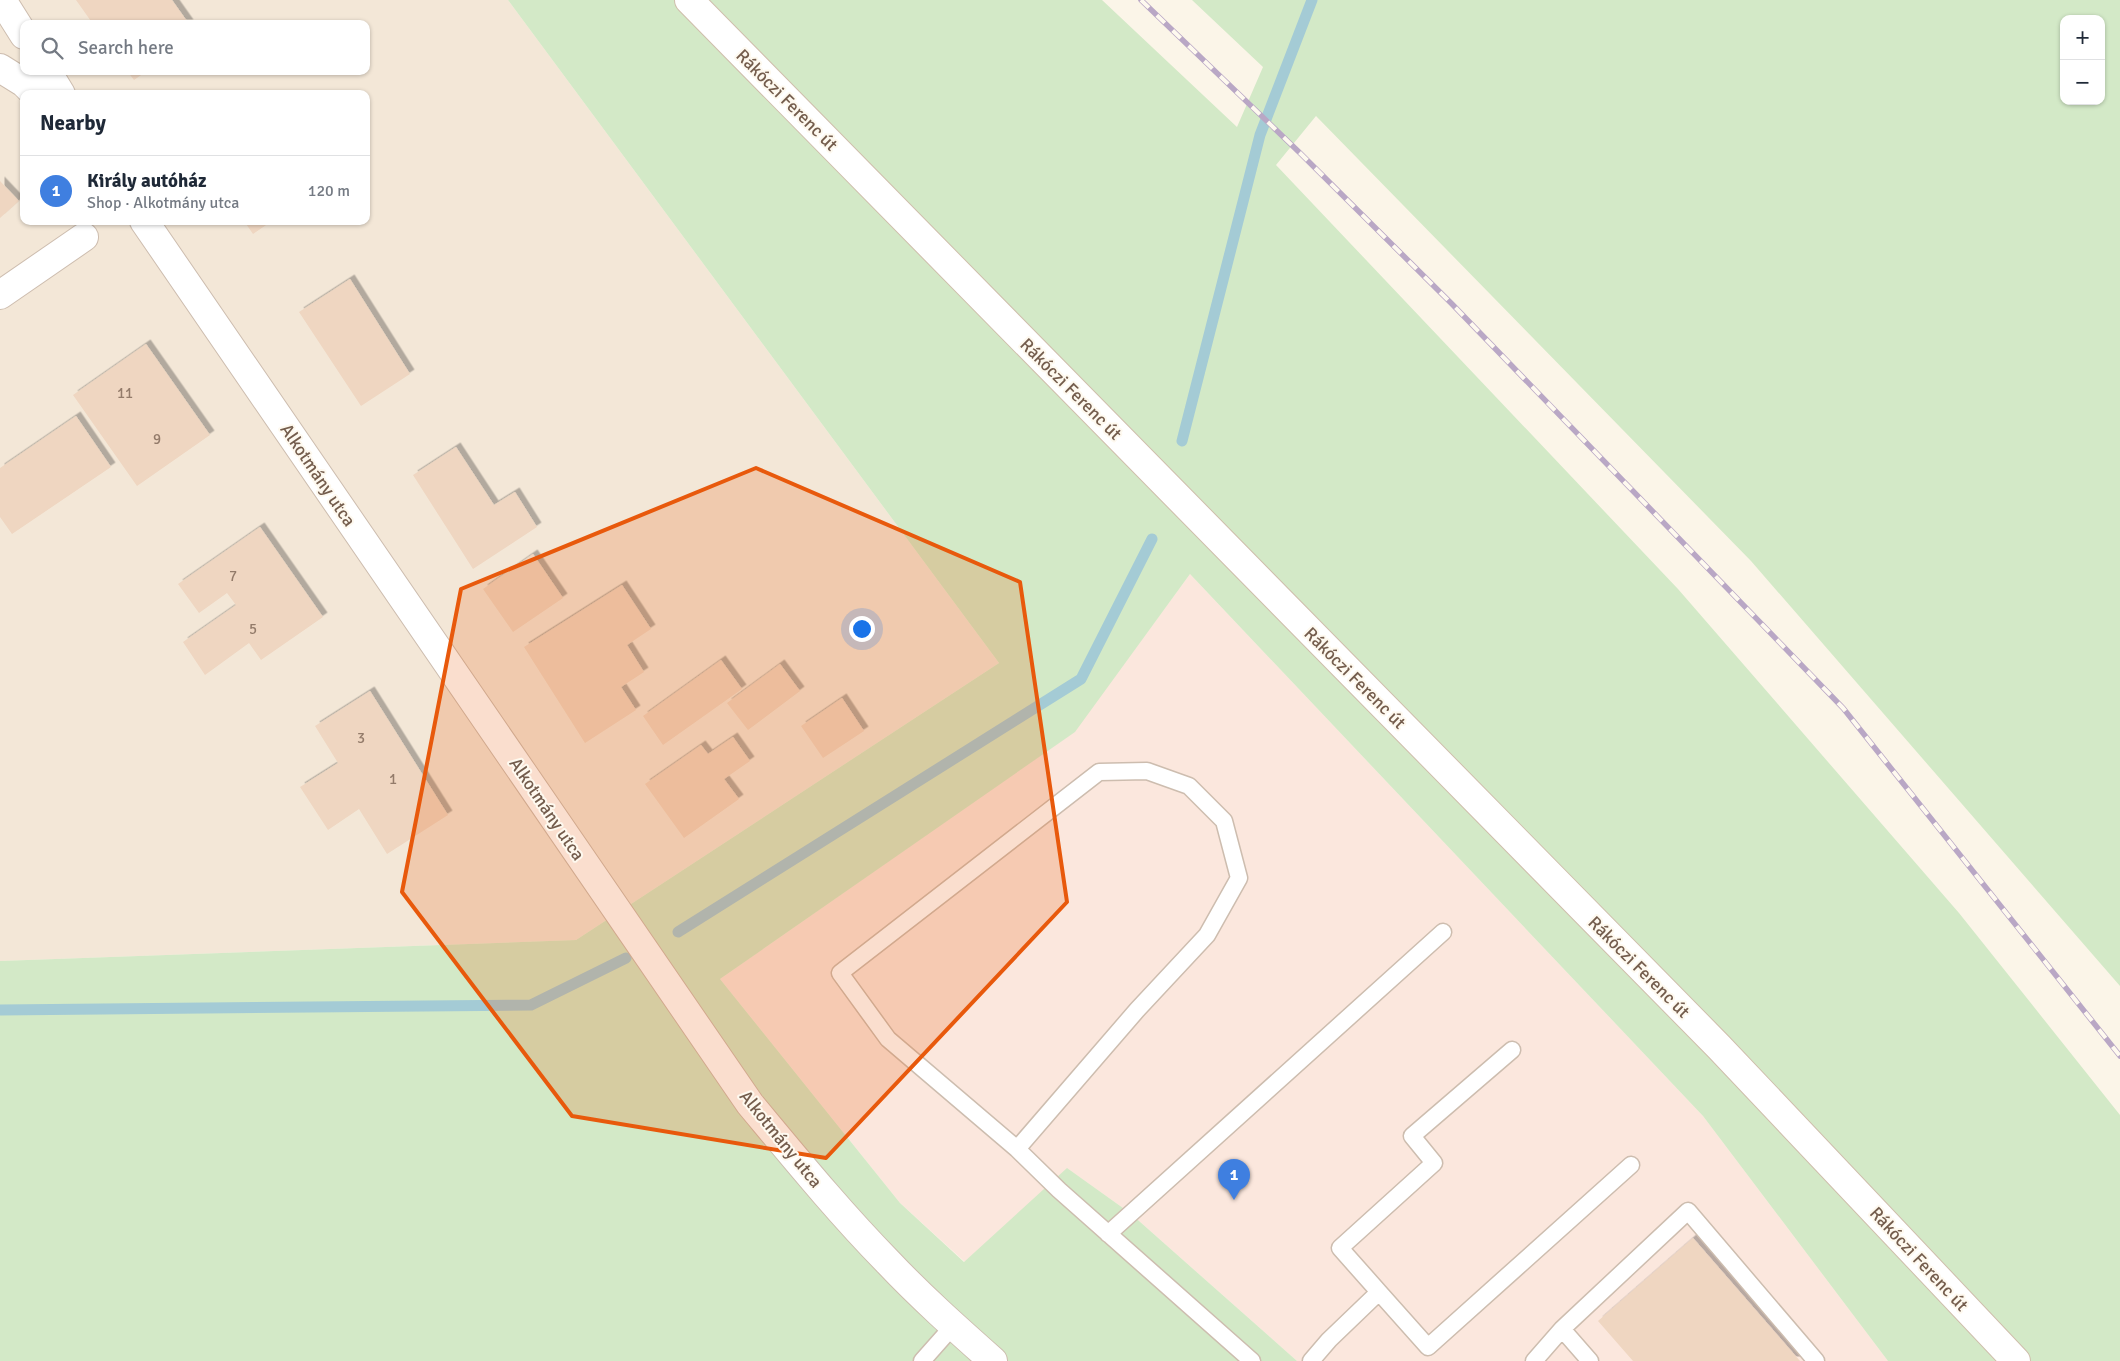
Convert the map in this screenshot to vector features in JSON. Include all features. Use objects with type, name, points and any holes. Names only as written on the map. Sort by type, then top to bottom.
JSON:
[{"type":"main road","points":[[2,0],[20,29]]},
{"type":"main road","name":"Rákóczi Ferenc út","points":[[689,0],[1719,1048],[2016,1361]]},
{"type":"main road","points":[[0,68],[24,82],[31,90]]},
{"type":"main road","points":[[49,75],[59,90]]},
{"type":"main road","name":"Alkotmány utca","points":[[147,225],[750,1104],[833,1203],[887,1262],[953,1326],[993,1361]]},
{"type":"main road","points":[[0,295],[84,238]]},
{"type":"lane","points":[[1017,1149],[1137,1010],[1207,934],[1239,878],[1224,821],[1190,786],[1147,771],[1099,772],[840,973],[888,1039],[1017,1149],[1108,1234],[1252,1361]]},
{"type":"lane","points":[[1108,1234],[1443,932]]},
{"type":"lane","points":[[1512,1050],[1412,1136],[1434,1163],[1340,1248],[1428,1347],[1631,1166]]},
{"type":"lane","points":[[1534,1361],[1562,1329],[1688,1211],[1816,1361]]},
{"type":"lane","points":[[1311,1361],[1329,1340],[1379,1292]]},
{"type":"lane","points":[[922,1361],[953,1326]]},
{"type":"lane","points":[[1562,1329],[1590,1361]]},
{"type":"highlighted area","points":[[756,468],[1020,582],[1067,902],[826,1158],[572,1116],[402,892],[461,589]]},
{"type":"shaded area","points":[[0,0],[508,0],[999,663],[576,940],[0,961]]},
{"type":"shaded area","points":[[1190,574],[1703,1116],[1888,1361],[1297,1361],[1130,1213],[1068,1169],[965,1262],[900,1203],[720,979],[1074,732]]},
{"type":"green space","points":[[508,0],[1102,0],[1237,127],[1263,67],[1192,0],[2120,0],[2120,986],[1751,561],[1316,116],[1276,165],[1678,589],[1959,913],[2120,1115],[2120,1361],[1888,1361],[1703,1116],[1190,574],[1075,732],[720,979],[900,1203],[964,1262],[1067,1168],[1130,1213],[1297,1361],[0,1361],[0,961],[576,940],[999,663]]},
{"type":"building","points":[[76,0],[172,0],[186,20],[90,20]]},
{"type":"building","points":[[130,75],[141,75],[134,80]]},
{"type":"building","points":[[0,181],[19,201],[0,218]]},
{"type":"building","points":[[247,225],[266,225],[253,234]]},
{"type":"building","points":[[350,279],[410,374],[361,406],[299,312]]},
{"type":"building","points":[[146,344],[210,435],[137,486],[73,395]]},
{"type":"building","points":[[76,416],[111,467],[12,534],[0,517],[0,468]]},
{"type":"building","points":[[456,447],[494,505],[515,492],[537,527],[473,569],[413,475]]},
{"type":"building","points":[[260,527],[323,617],[261,660],[249,643],[205,675],[183,642],[236,605],[227,593],[199,613],[178,584]]},
{"type":"building","points":[[533,554],[563,598],[513,632],[483,589]]},
{"type":"building","points":[[622,585],[651,629],[627,645],[644,672],[621,687],[636,710],[585,743],[524,647]]},
{"type":"building","points":[[721,660],[742,689],[663,745],[643,716]]},
{"type":"building","points":[[780,664],[800,691],[748,730],[727,703]]},
{"type":"building","points":[[370,691],[448,815],[387,854],[359,809],[328,830],[300,787],[338,763],[315,726]]},
{"type":"building","points":[[842,698],[864,731],[823,758],[801,726]]},
{"type":"building","points":[[733,737],[750,761],[724,779],[739,799],[684,838],[645,784],[701,745],[708,754]]},
{"type":"building","points":[[1693,1238],[1800,1361],[1633,1361],[1598,1321]]},
{"type":"waterway","points":[[1182,441],[1260,135],[1312,0]]},
{"type":"waterway","points":[[678,932],[1081,679],[1152,539]]},
{"type":"waterway","points":[[0,1010],[531,1005],[626,958]]},
{"type":"railway","points":[[1141,0],[1300,153],[1452,304],[1843,708],[2120,1056]]},
{"type":"place","name":"Király autóház","points":[[1234,1200]]}]
